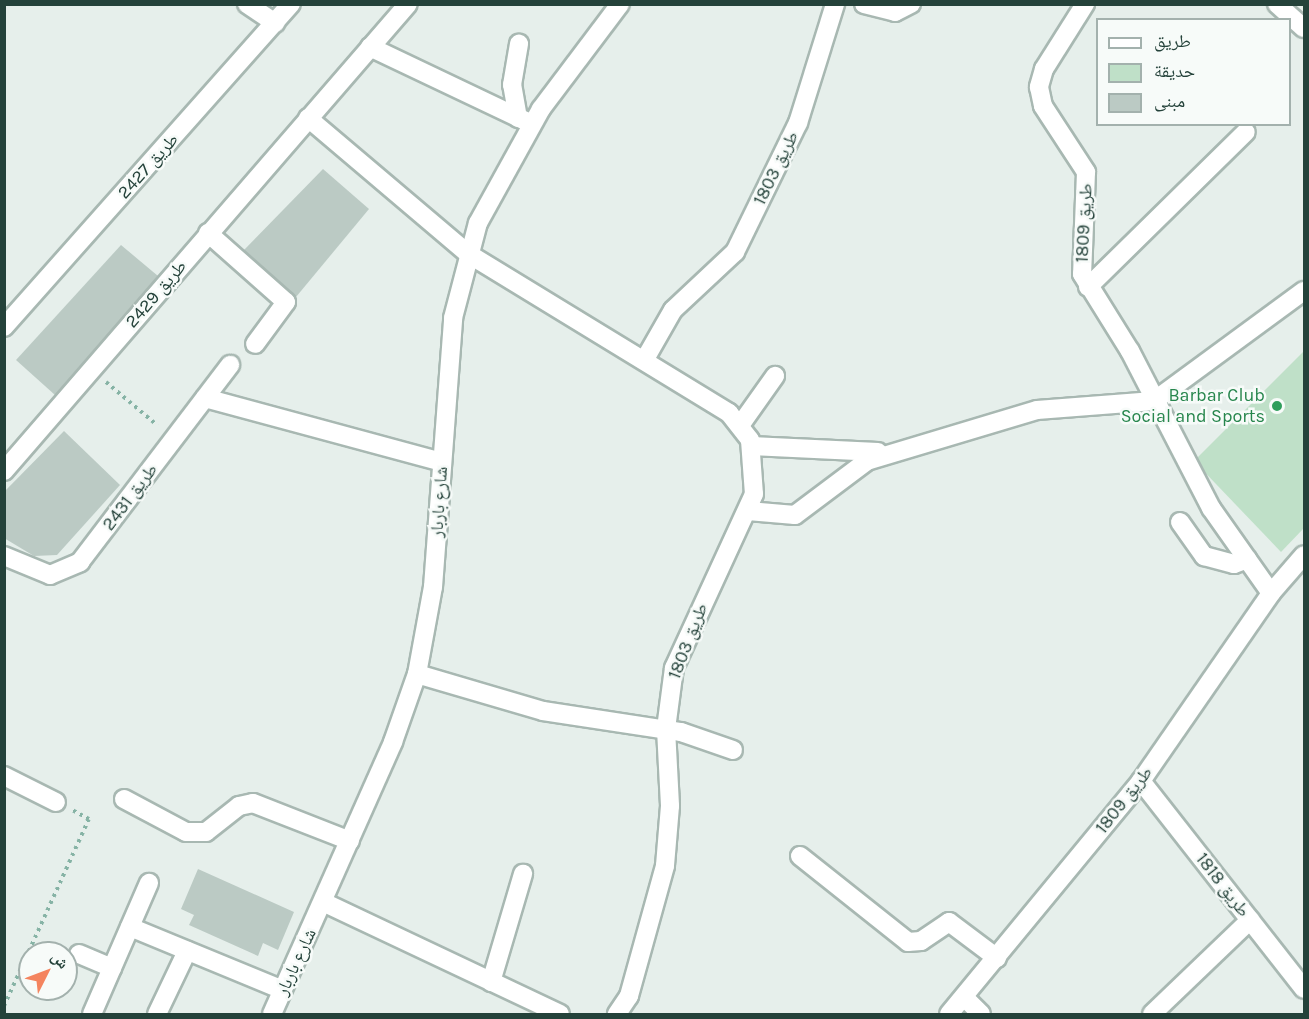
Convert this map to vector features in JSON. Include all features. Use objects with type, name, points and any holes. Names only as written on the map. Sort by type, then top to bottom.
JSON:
[{"type":"street","points":[[247,4],[275,23]]},
{"type":"street","name":"طريق 2427","points":[[4,327],[12,306],[291,4]]},
{"type":"street","name":"طريق 2429","points":[[4,471],[408,4]]},
{"type":"street","name":"شارع باربار","points":[[272,1014],[350,841],[417,674],[434,587],[453,318],[467,253],[490,193],[525,121],[620,4]]},
{"type":"street","points":[[864,4],[895,12],[911,4]]},
{"type":"street","name":"طريق 1809","points":[[1085,4],[1039,87],[1048,114],[1082,162],[1089,195],[1079,259],[1088,287],[1118,330],[1210,508],[1271,593]]},
{"type":"street","points":[[1277,4],[1305,28]]},
{"type":"street","name":"طريق 1803","points":[[645,359],[678,303],[735,252],[798,123],[834,9]]},
{"type":"street","points":[[519,44],[512,85],[525,121]]},
{"type":"street","points":[[370,47],[525,121]]},
{"type":"street","points":[[308,118],[467,253],[645,359],[741,424],[775,376]]},
{"type":"street","points":[[1088,287],[1246,132]]},
{"type":"street","points":[[208,233],[286,302],[255,344]]},
{"type":"street","points":[[748,511],[795,515],[854,468],[897,451],[1052,407],[1154,401],[1305,291]]},
{"type":"street","name":"طريق 2431","points":[[4,556],[39,574],[71,569],[230,365]]},
{"type":"street","points":[[205,398],[442,462]]},
{"type":"street","name":"طريق 1803","points":[[617,1014],[629,996],[665,866],[670,806],[666,729],[669,693],[684,642],[748,511],[756,476],[751,446],[741,424]]},
{"type":"street","points":[[751,446],[853,454],[897,451]]},
{"type":"street","points":[[1180,522],[1204,556],[1234,564],[1247,559]]},
{"type":"street","name":"طريق 1809","points":[[949,1014],[1141,781],[1271,593],[1305,555]]},
{"type":"street","points":[[417,674],[543,711],[666,729],[733,750]]},
{"type":"street","points":[[4,776],[56,802]]},
{"type":"street","name":"طريق 1818","points":[[1141,781],[1305,989]]},
{"type":"street","points":[[124,799],[186,832],[206,832],[239,806],[253,803],[350,841]]},
{"type":"street","points":[[800,856],[908,942],[921,941],[949,922],[996,958]]},
{"type":"street","points":[[491,982],[523,874]]},
{"type":"street","points":[[92,1014],[149,883]]},
{"type":"street","points":[[323,902],[560,1014]]},
{"type":"street","points":[[1152,1014],[1250,920]]},
{"type":"street","points":[[130,927],[284,990]]},
{"type":"street","points":[[157,1014],[187,951]]},
{"type":"street","points":[[79,954],[112,968]]},
{"type":"street","points":[[964,998],[981,1014]]},
{"type":"path","points":[[91,370],[174,439]]},
{"type":"path","points":[[4,1006],[89,819],[56,802]]},
{"type":"green space","name":"Barbar Club Social and Sports","points":[[1304,351],[1304,528],[1281,552],[1194,461]]},
{"type":"building","points":[[323,169],[369,209],[296,297],[244,250]]},
{"type":"building","points":[[121,245],[158,276],[55,395],[16,360]]},
{"type":"building","points":[[64,431],[120,485],[57,555],[34,556],[4,538],[4,492]]},
{"type":"building","points":[[198,869],[294,912],[278,950],[263,943],[258,956],[189,925],[194,915],[181,909]]},
{"type":"place","name":"Barbar Club Social and Sports","points":[[1277,406]]}]
